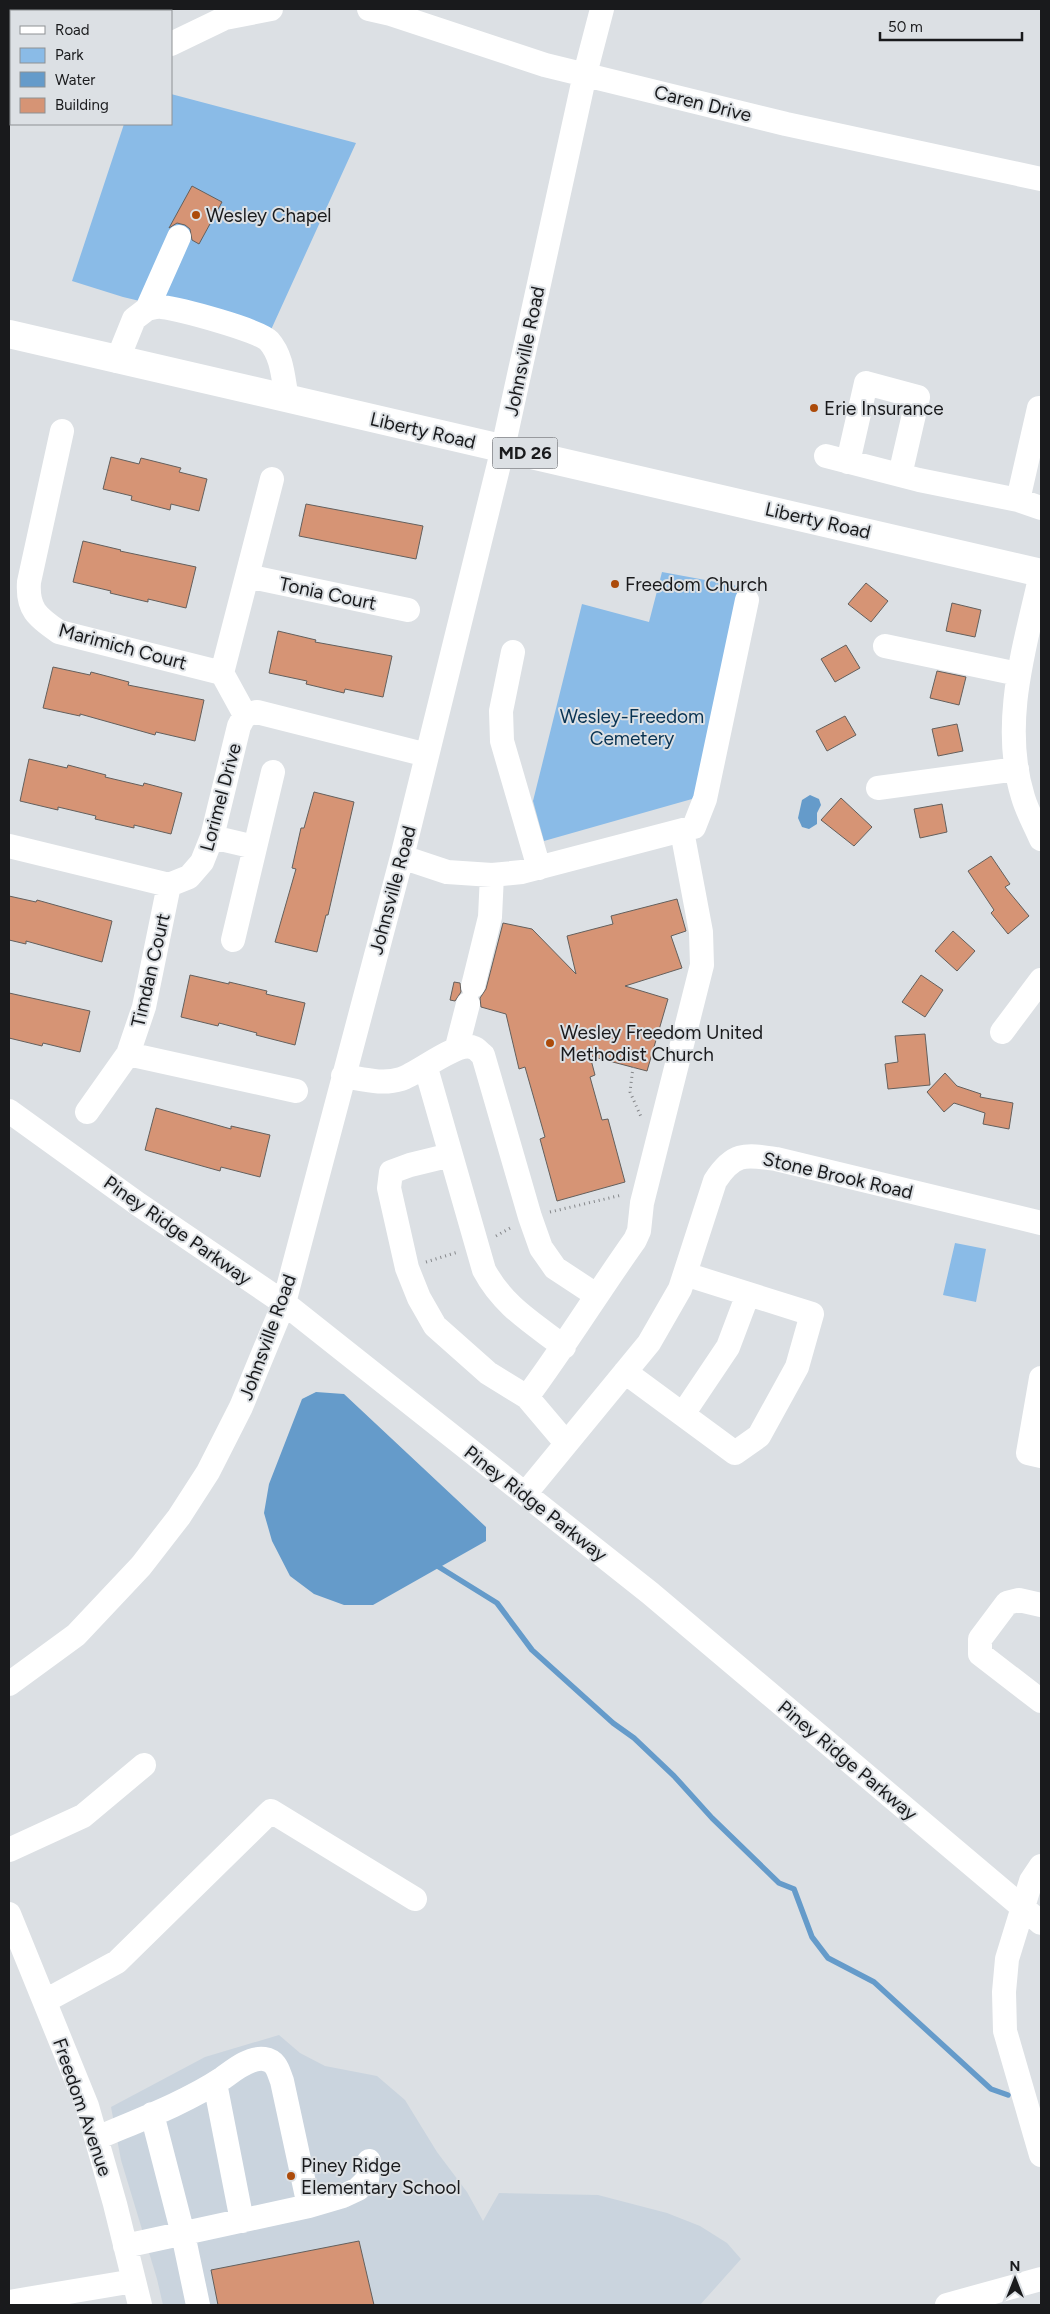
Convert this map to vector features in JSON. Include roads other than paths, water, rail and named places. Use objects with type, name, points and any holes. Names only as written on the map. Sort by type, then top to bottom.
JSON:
[{"type":"main road","name":"Liberty Road","points":[[9,334],[117,361],[503,448],[1041,573]]},
{"type":"street","points":[[172,43],[224,13],[272,9]]},
{"type":"street","name":"Caren Drive","points":[[369,9],[391,14],[545,64],[786,124],[1041,179]]},
{"type":"street","name":"Johnsville Road","points":[[9,1684],[76,1635],[141,1566],[179,1517],[208,1472],[241,1408],[284,1304],[402,858],[503,448],[585,74],[602,9]]},
{"type":"street","points":[[147,309],[179,237]]},
{"type":"street","points":[[117,361],[134,319],[147,309],[161,306],[246,330],[267,338],[280,358],[287,400]]},
{"type":"street","points":[[848,462],[866,383],[918,397],[900,475]]},
{"type":"street","points":[[1018,500],[1039,408]]},
{"type":"street","name":"Marimich Court","points":[[62,430],[29,582],[28,596],[31,607],[47,624],[59,632],[222,673]]},
{"type":"street","points":[[826,456],[900,475],[1018,500],[1041,508]]},
{"type":"street","points":[[272,479],[222,673],[245,715],[257,712],[427,755]]},
{"type":"street","points":[[1041,573],[1018,674],[1014,721],[1017,769],[1023,797],[1041,839]]},
{"type":"street","name":"Tonia Court","points":[[248,576],[408,610]]},
{"type":"street","points":[[402,858],[447,872],[482,876],[522,872],[694,827],[705,799],[747,600]]},
{"type":"street","points":[[885,646],[1018,674]]},
{"type":"street","points":[[512,652],[501,711],[502,741],[539,868]]},
{"type":"street","name":"Lorimel Drive","points":[[169,885],[189,877],[202,862],[212,837],[239,726],[245,715]]},
{"type":"street","points":[[878,788],[1017,769]]},
{"type":"street","points":[[233,940],[273,772]]},
{"type":"street","points":[[527,1397],[564,1347],[596,1295],[635,1240],[639,1231],[642,1203],[702,965],[700,932],[682,830]]},
{"type":"street","points":[[212,837],[255,847]]},
{"type":"street","points":[[9,846],[169,885]]},
{"type":"street","points":[[457,1048],[490,917],[492,875]]},
{"type":"street","name":"Timdan Court","points":[[87,1112],[128,1054],[144,1007],[169,885]]},
{"type":"street","points":[[1002,1032],[1041,980]]},
{"type":"street","points":[[344,1076],[384,1083],[401,1079],[426,1068],[457,1048],[473,1047],[483,1055],[530,1218],[541,1248],[555,1268],[596,1295]]},
{"type":"street","points":[[128,1054],[296,1091]]},
{"type":"street","points":[[426,1068],[484,1270],[494,1288],[514,1310],[564,1347]]},
{"type":"street","name":"Piney Ridge Parkway","points":[[9,1111],[138,1204],[284,1304],[650,1593],[1041,1923]]},
{"type":"street","points":[[451,1155],[410,1164],[391,1172],[388,1188],[408,1268],[418,1298],[435,1326],[488,1373],[527,1397],[566,1443]]},
{"type":"street","name":"Stone Brook Road","points":[[525,1494],[649,1343],[680,1289],[715,1181],[725,1166],[739,1156],[753,1155],[776,1159],[1041,1223]]},
{"type":"street","points":[[626,1372],[735,1454],[759,1436],[798,1367],[812,1314],[685,1274]]},
{"type":"street","points":[[683,1414],[728,1347],[748,1294]]},
{"type":"street","points":[[1041,1378],[1028,1454],[1041,1456]]},
{"type":"street","points":[[1041,1605],[1019,1600],[1007,1603],[980,1639],[980,1654],[1041,1701]]},
{"type":"street","points":[[9,1850],[83,1816],[144,1765]]},
{"type":"street","points":[[46,2001],[117,1962],[271,1811],[415,1898]]},
{"type":"street","points":[[1041,1866],[1031,1881],[1007,1959],[1004,1992],[1005,2031],[1041,2155]]},
{"type":"street","name":"Freedom Avenue","points":[[9,1914],[46,2001],[87,2106],[126,2246],[140,2305]]},
{"type":"street","points":[[97,2138],[215,2083],[255,2059],[269,2060],[277,2066],[282,2081],[308,2206]]},
{"type":"street","points":[[215,2083],[242,2221]]},
{"type":"street","points":[[152,2114],[183,2234],[198,2305]]},
{"type":"street","points":[[126,2246],[308,2206],[344,2196],[358,2189],[367,2180],[369,2162]]},
{"type":"street","points":[[947,2305],[1041,2279]]},
{"type":"street","points":[[14,2302],[134,2281]]},
{"type":"water","points":[[810,795],[819,799],[821,805],[817,813],[817,824],[809,829],[802,827],[798,818],[802,800]]},
{"type":"water","points":[[316,1392],[344,1394],[486,1527],[486,1541],[373,1605],[344,1605],[314,1594],[290,1576],[272,1541],[264,1513],[269,1484],[302,1399]]},
{"type":"waterway","points":[[439,1567],[497,1603],[532,1650],[613,1723],[634,1738],[779,1883],[794,1889],[812,1937],[828,1958],[874,1982],[991,2089],[1008,2095]]},
{"type":"place","name":"Wesley Chapel","points":[[196,215]]},
{"type":"place","name":"Erie Insurance","points":[[814,408]]},
{"type":"place","name":"Freedom Church","points":[[615,584]]},
{"type":"place","name":"Wesley Freedom United Methodist Church","points":[[550,1043]]},
{"type":"place","name":"Piney Ridge Elementary School","points":[[291,2176]]},
{"type":"park label","name":"Wesley-Freedom Cemetery","points":[[632,727]]}]
